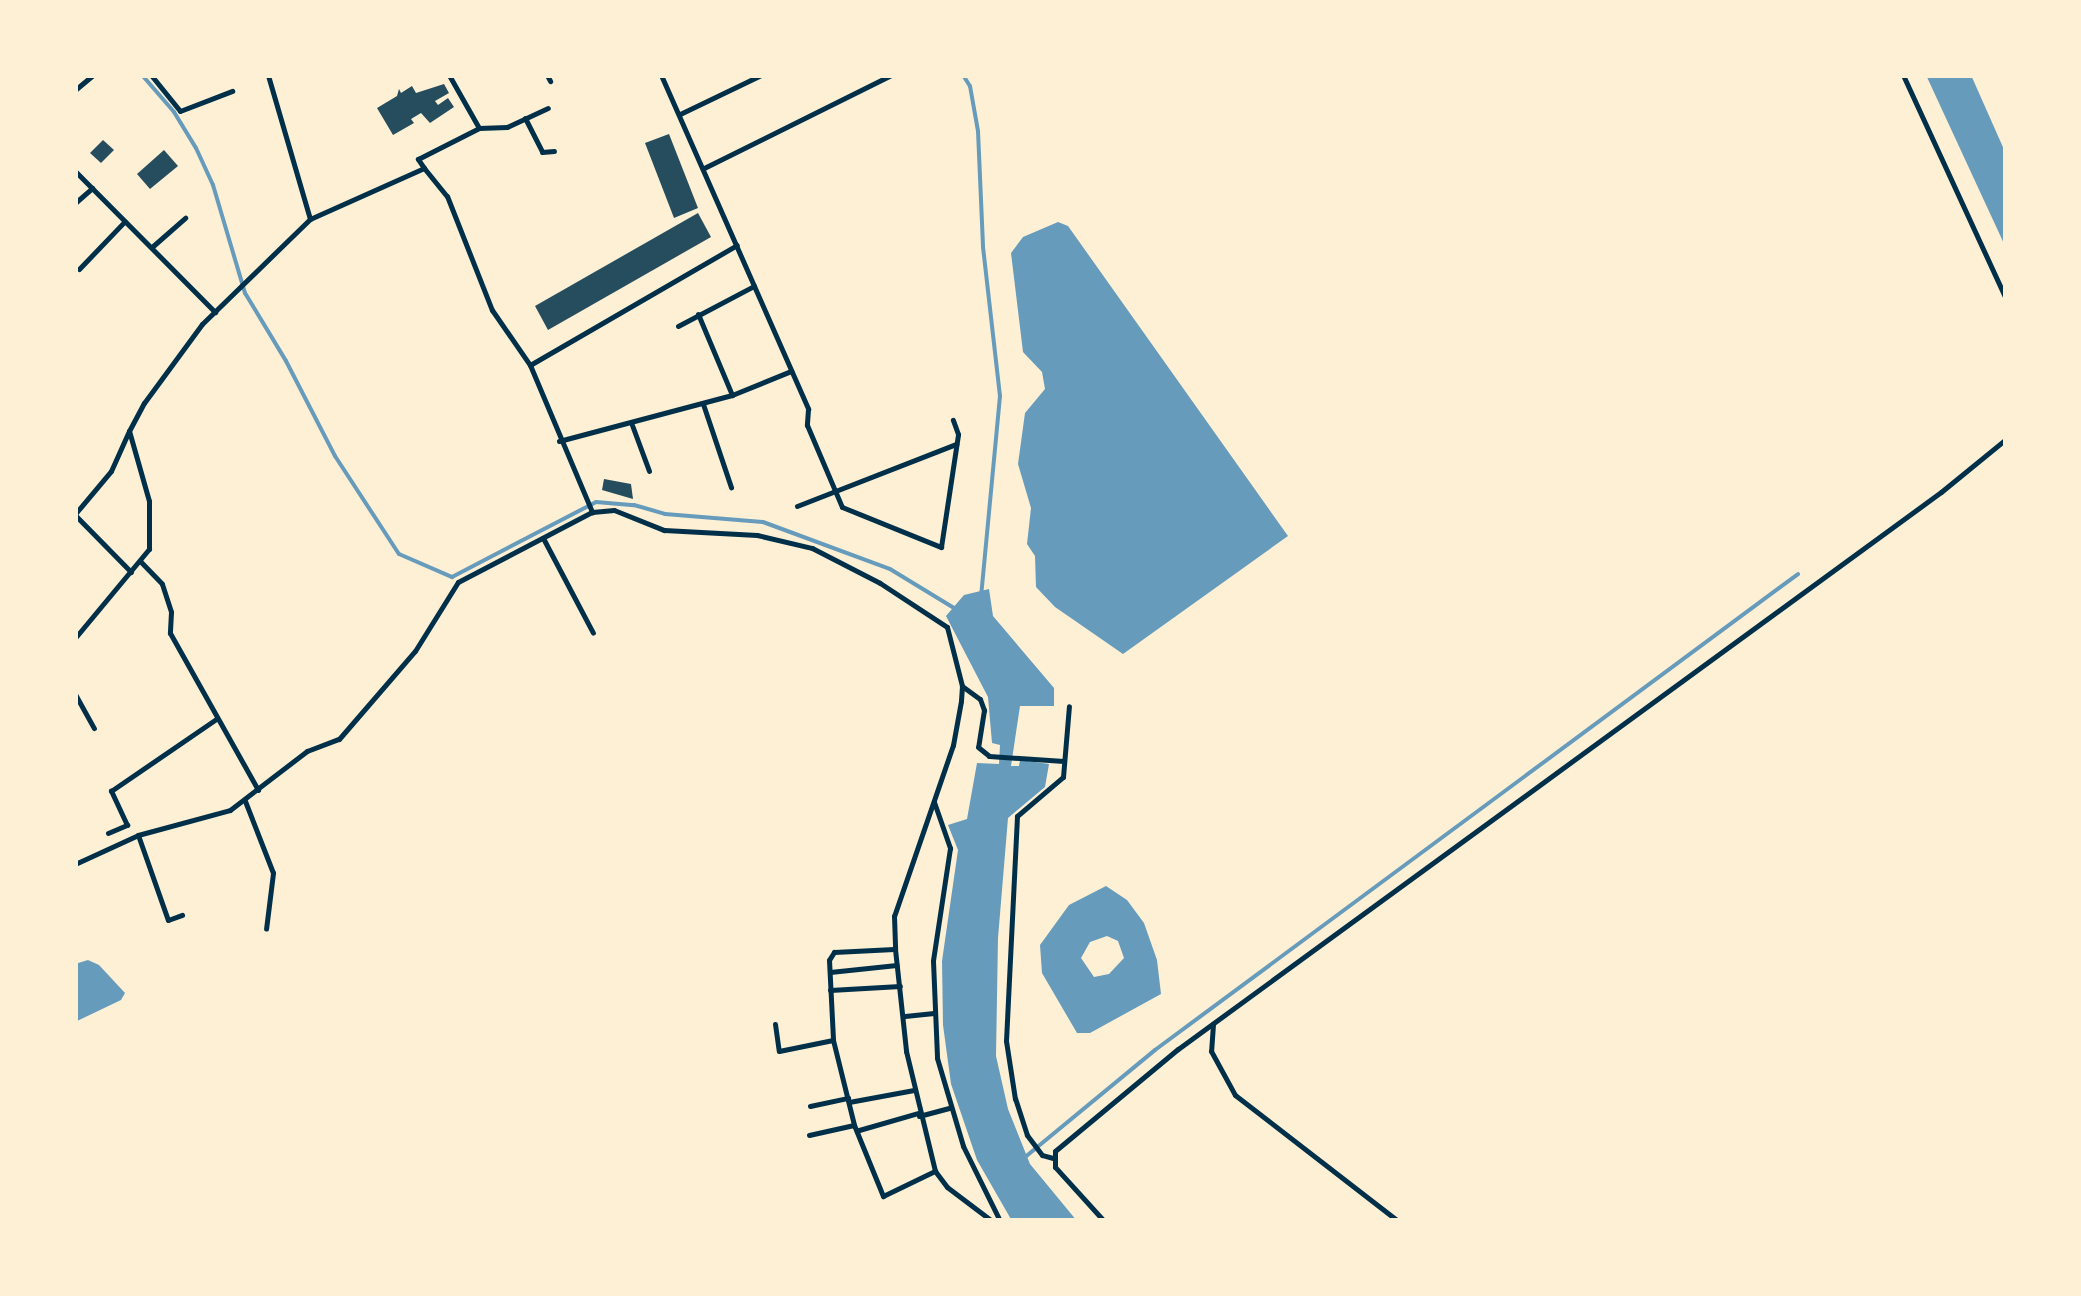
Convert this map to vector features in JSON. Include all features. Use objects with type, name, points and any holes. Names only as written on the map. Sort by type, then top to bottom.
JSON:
[{"type":"street","points":[[75,90],[92,75]]},
{"type":"street","points":[[151,75],[180,110],[232,91]]},
{"type":"street","points":[[268,75],[310,219]]},
{"type":"street","points":[[449,75],[479,128]]},
{"type":"street","points":[[661,75],[792,370],[808,409],[807,425],[842,507],[941,547],[956,444],[954,420]]},
{"type":"street","points":[[680,114],[761,75]]},
{"type":"street","points":[[704,168],[891,75]]},
{"type":"street","points":[[1903,75],[2006,300]]},
{"type":"street","points":[[548,108],[506,128],[479,128],[418,159],[448,196],[492,310],[530,365],[592,512]]},
{"type":"street","points":[[525,118],[542,152],[554,151]]},
{"type":"street","points":[[130,572],[75,515],[111,471],[129,431],[156,387],[215,312],[310,219],[424,168]]},
{"type":"street","points":[[75,171],[215,312]]},
{"type":"street","points":[[75,203],[92,188]]},
{"type":"street","points":[[153,246],[185,218]]},
{"type":"street","points":[[79,269],[125,221]]},
{"type":"street","points":[[530,365],[737,244]]},
{"type":"street","points":[[678,326],[754,286]]},
{"type":"street","points":[[698,314],[732,395]]},
{"type":"street","points":[[559,440],[703,404],[792,370]]},
{"type":"street","points":[[703,404],[731,487]]},
{"type":"street","points":[[632,424],[649,472]]},
{"type":"street","points":[[75,638],[149,550],[152,521],[129,431]]},
{"type":"street","points":[[1104,1221],[1055,1168],[1054,1151],[1213,1024],[1942,492],[2006,439]]},
{"type":"street","points":[[797,506],[834,488],[956,444]]},
{"type":"street","points":[[75,864],[138,835],[214,816],[246,800],[307,751],[339,739],[415,652],[458,582],[592,512],[614,510],[664,530],[757,535],[812,548],[880,583],[947,626],[962,686],[953,745],[894,916],[896,966],[914,1090],[936,1171],[947,1186],[992,1221]]},
{"type":"street","points":[[543,538],[593,633]]},
{"type":"street","points":[[140,562],[162,584],[171,612],[170,633],[258,790]]},
{"type":"street","points":[[962,686],[980,699],[984,710],[978,747],[989,756],[1064,761]]},
{"type":"street","points":[[75,694],[94,728]]},
{"type":"street","points":[[1053,1158],[1042,1155],[1027,1135],[1015,1099],[1006,1041],[1018,816],[1063,777],[1068,706]]},
{"type":"street","points":[[108,833],[128,825],[111,792],[216,719]]},
{"type":"street","points":[[246,800],[272,873],[266,930]]},
{"type":"street","points":[[934,802],[950,848],[933,961],[937,1058],[948,1108],[1000,1221]]},
{"type":"street","points":[[138,835],[168,920],[182,915]]},
{"type":"street","points":[[895,949],[834,952],[829,960],[833,1040],[848,1100],[882,1196],[936,1171]]},
{"type":"street","points":[[830,972],[896,966]]},
{"type":"street","points":[[830,990],[900,986]]},
{"type":"street","points":[[905,1016],[934,1013]]},
{"type":"street","points":[[774,1024],[778,1050],[833,1040]]},
{"type":"street","points":[[1213,1024],[1211,1050],[1235,1095],[1398,1221]]},
{"type":"street","points":[[810,1106],[914,1090]]},
{"type":"street","points":[[809,1135],[948,1108]]},
{"type":"water","points":[[1926,75],[1971,75],[2006,154],[2006,248]]},
{"type":"water","points":[[1058,222],[1068,226],[1288,536],[1123,654],[1055,607],[1036,587],[1035,556],[1027,544],[1031,508],[1018,464],[1025,413],[1045,389],[1042,372],[1023,352],[1011,253],[1023,237]]},
{"type":"water","points":[[989,589],[993,616],[1054,688],[1054,706],[1020,706],[1011,766],[1019,766],[1020,760],[1049,764],[1045,787],[1008,818],[998,938],[996,1056],[1008,1109],[1030,1164],[1077,1221],[1012,1221],[977,1160],[951,1084],[943,1025],[942,961],[958,850],[948,825],[967,819],[977,763],[999,764],[1000,745],[992,743],[988,697],[946,616],[964,595]]},
{"type":"water","points":[[1106,886],[1127,900],[1144,923],[1157,960],[1161,994],[1090,1033],[1077,1033],[1042,973],[1040,945],[1069,905]],"holes":[[[1107,936],[1118,941],[1124,958],[1109,974],[1094,977],[1081,958],[1090,942]]]},
{"type":"water","points":[[88,960],[99,965],[125,993],[121,1000],[75,1022],[75,964]]},
{"type":"building","points":[[444,84],[449,93],[435,101],[438,105],[448,98],[454,107],[430,123],[421,113],[411,119],[414,123],[393,135],[377,108],[397,96],[399,89],[401,93],[412,86],[416,93]]},
{"type":"building","points":[[669,134],[698,208],[674,218],[645,143]]},
{"type":"building","points":[[103,140],[114,150],[101,163],[90,153]]},
{"type":"building","points":[[164,150],[178,166],[150,189],[137,174]]},
{"type":"building","points":[[698,213],[711,237],[548,330],[535,306]]},
{"type":"building","points":[[604,479],[631,484],[633,499],[602,490]]},
{"type":"waterway","points":[[142,75],[174,112],[196,148],[213,185],[245,293],[286,361],[335,456],[399,554],[452,577],[596,502],[634,505],[665,514],[763,522],[890,569],[954,608]]},
{"type":"waterway","points":[[963,75],[970,86],[978,131],[983,247],[1000,396],[981,596]]},
{"type":"waterway","points":[[1024,1158],[1155,1050],[1798,574]]}]
